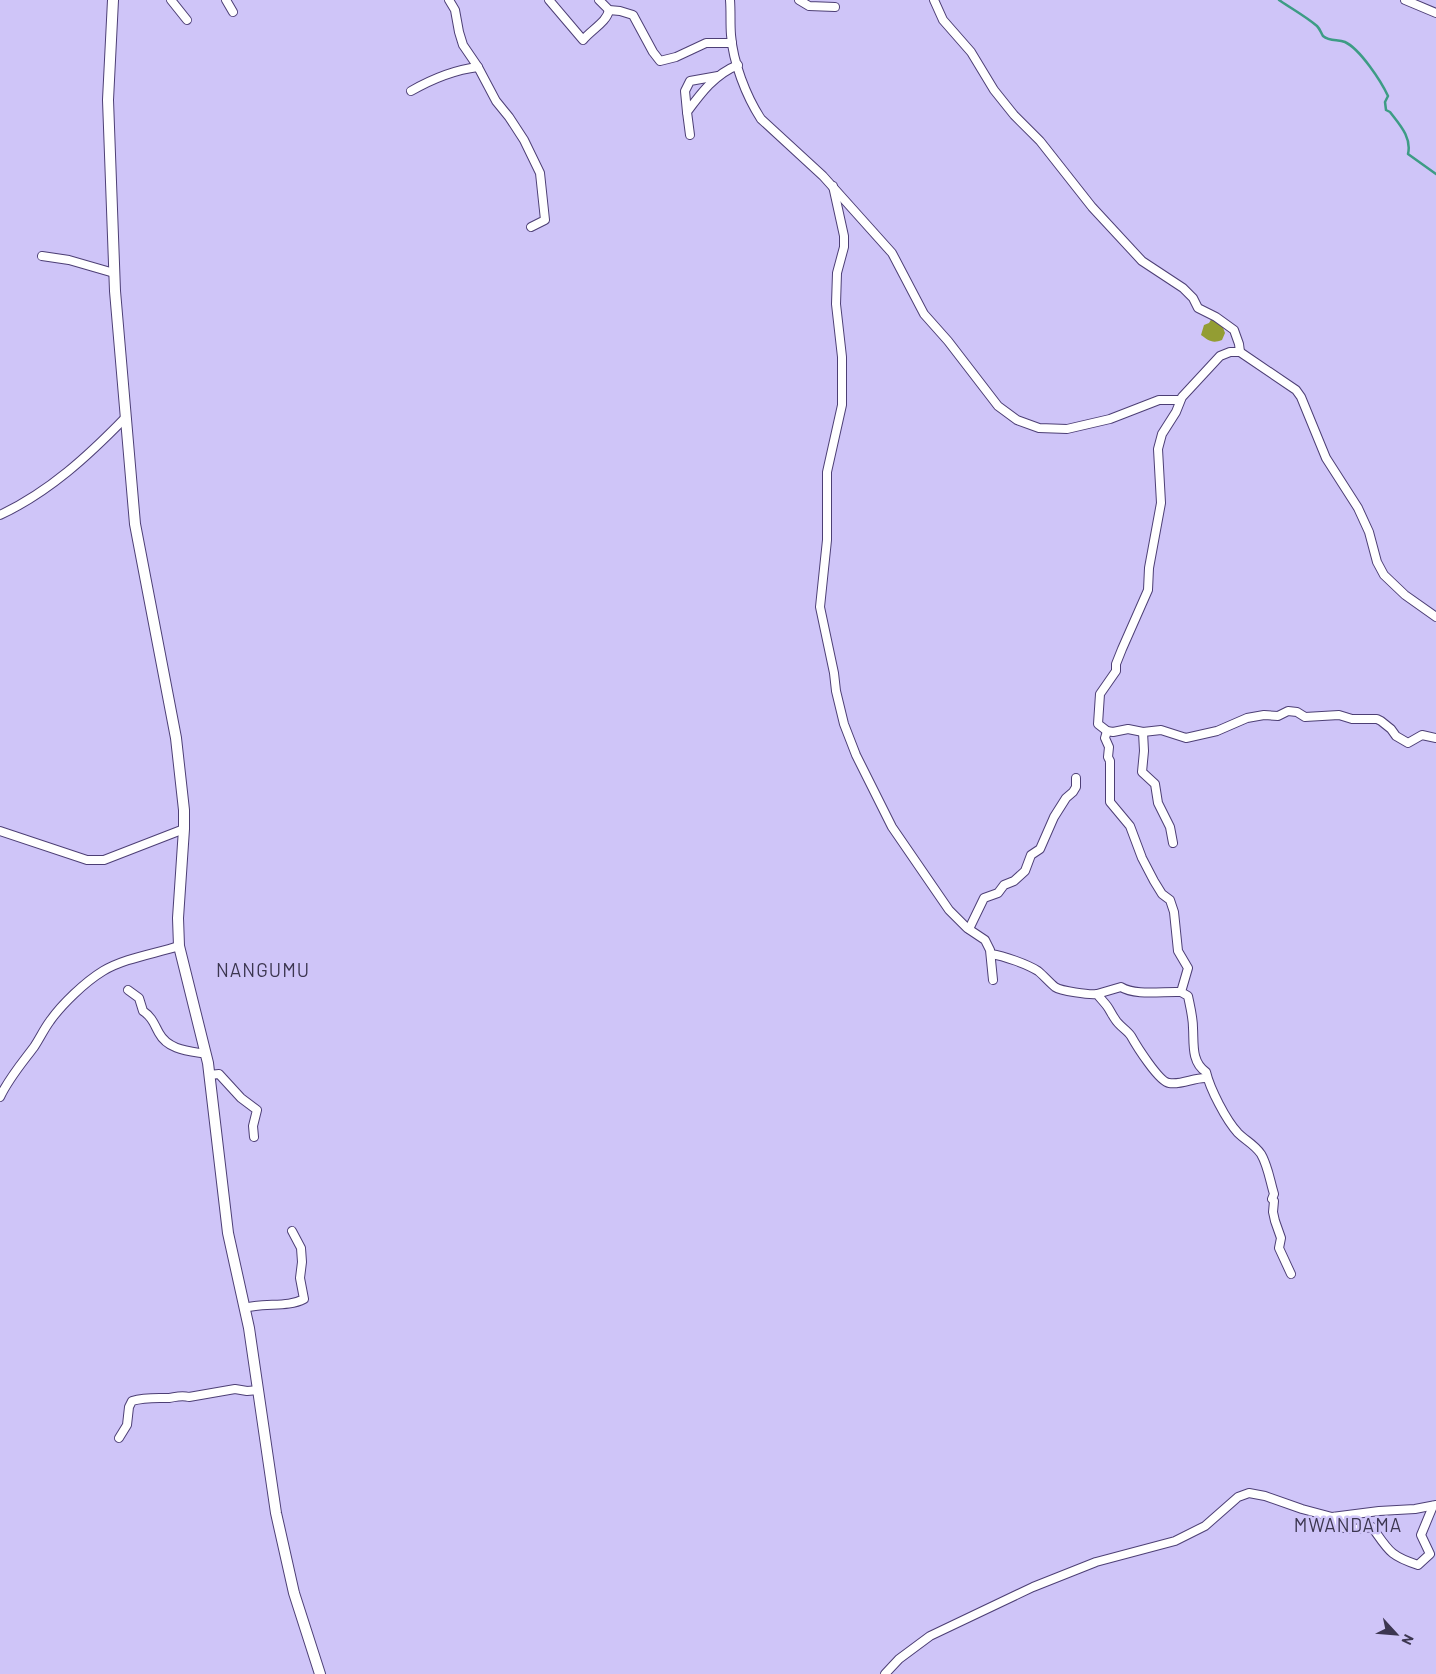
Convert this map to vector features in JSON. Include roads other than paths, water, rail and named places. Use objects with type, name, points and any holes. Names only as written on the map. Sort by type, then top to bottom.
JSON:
[{"type":"street","points":[[113,0],[108,100],[114,273],[135,524],[176,738],[184,810],[178,918],[179,946],[206,1054],[228,1230],[245,1308],[275,1505],[286,1558],[304,1626],[320,1674]]},
{"type":"street","points":[[172,0],[187,20]]},
{"type":"street","points":[[226,0],[234,12]]},
{"type":"street","points":[[449,0],[455,10],[463,45],[478,67],[496,101],[524,140],[540,173],[546,220],[531,227]]},
{"type":"street","points":[[549,0],[583,40],[597,26],[603,23],[608,16],[608,10],[600,0]]},
{"type":"street","points":[[730,0],[732,43],[748,96],[761,119],[832,186],[892,253],[924,314],[998,406],[1017,420],[1039,428],[1067,429],[1110,419],[1159,400],[1179,400]]},
{"type":"street","points":[[799,0],[809,6],[835,7]]},
{"type":"street","points":[[934,0],[943,20],[971,52],[994,90],[1014,115],[1040,141],[1092,207],[1142,261],[1183,288],[1193,298],[1198,308],[1216,317],[1234,330],[1240,352]]},
{"type":"street","points":[[1405,0],[1436,14]]},
{"type":"street","points":[[608,10],[632,15],[660,61],[676,57],[706,43],[732,43]]},
{"type":"street","points":[[687,112],[703,90],[726,70],[738,65]]},
{"type":"street","points":[[411,92],[436,77],[449,75],[461,69],[478,67]]},
{"type":"street","points":[[690,135],[685,91],[690,81],[720,75]]},
{"type":"street","points":[[832,186],[844,236],[844,247],[837,273],[836,304],[842,357],[842,405],[827,472],[826,540],[820,597],[821,617],[832,663],[836,691],[844,724],[856,755],[892,827],[949,910],[969,929],[986,940],[991,954],[993,980]]},
{"type":"street","points":[[42,256],[69,260],[114,273]]},
{"type":"street","points":[[1436,617],[1406,595],[1384,575],[1377,562],[1369,532],[1358,508],[1326,458],[1301,398],[1289,384],[1240,352],[1230,352],[1220,356],[1179,400],[1176,412],[1159,441],[1161,503],[1149,568],[1148,590],[1124,643],[1116,664],[1116,671],[1100,694],[1098,724],[1107,731],[1113,732],[1128,729],[1142,732],[1161,730],[1186,738],[1210,733],[1247,718],[1264,715],[1278,716],[1288,712],[1297,712],[1305,717],[1339,715],[1352,719],[1381,720],[1396,736],[1408,743],[1422,735],[1436,738]]},
{"type":"street","points":[[0,515],[62,477],[83,460],[125,418]]},
{"type":"street","points":[[1107,731],[1105,738],[1109,747],[1110,802],[1130,826],[1142,858],[1154,881],[1162,894],[1170,900],[1174,912],[1178,951],[1188,968],[1181,992]]},
{"type":"street","points":[[1142,732],[1144,751],[1142,772],[1155,784],[1158,803],[1169,824],[1173,843]]},
{"type":"street","points":[[969,929],[984,898],[998,893],[1004,886],[1014,881],[1025,871],[1031,855],[1040,849],[1054,817],[1066,798],[1076,787],[1076,778]]},
{"type":"street","points":[[0,831],[87,860],[96,861],[104,860],[184,829]]},
{"type":"street","points":[[0,1097],[13,1073],[39,1040],[49,1021],[86,983],[103,971],[124,962],[179,946]]},
{"type":"street","points":[[991,954],[1030,967],[1038,971],[1058,988],[1069,989],[1079,994],[1097,994],[1121,987],[1138,992],[1181,992],[1188,996],[1194,1028],[1192,1039],[1195,1055],[1201,1069],[1206,1072],[1222,1108],[1238,1133],[1251,1142],[1265,1162],[1274,1194],[1272,1199],[1274,1202],[1273,1212],[1281,1238],[1279,1248],[1291,1274]]},
{"type":"street","points":[[128,990],[140,998],[143,1011],[155,1024],[169,1046],[206,1054]]},
{"type":"street","points":[[1097,994],[1107,1005],[1116,1022],[1131,1037],[1132,1042],[1165,1082],[1181,1084],[1208,1078]]},
{"type":"street","points":[[209,1075],[219,1074],[241,1098],[257,1110],[253,1126],[254,1136]]},
{"type":"street","points":[[245,1308],[264,1304],[295,1304],[304,1299],[300,1278],[301,1248],[292,1232]]},
{"type":"street","points":[[119,1438],[128,1425],[129,1406],[132,1401],[182,1395],[189,1397],[235,1389],[258,1390]]},
{"type":"street","points":[[885,1674],[899,1659],[930,1636],[1033,1587],[1096,1562],[1175,1541],[1205,1526],[1238,1497],[1249,1493],[1265,1496],[1302,1510],[1334,1517],[1379,1511],[1415,1509],[1435,1505]]},
{"type":"street","points":[[1334,1517],[1338,1527],[1352,1529],[1372,1527],[1388,1550],[1400,1559],[1418,1564],[1430,1554],[1421,1535],[1435,1505]]},
{"type":"waterway","points":[[1279,0],[1317,26],[1326,38],[1345,42],[1357,51],[1375,74],[1388,96],[1385,102],[1386,110],[1390,112],[1404,131],[1408,142],[1408,154],[1436,174]]},
{"type":"district","name":"NANGUMU","points":[[263,969]]},
{"type":"district","name":"MWANDAMA","points":[[1348,1524]]}]
